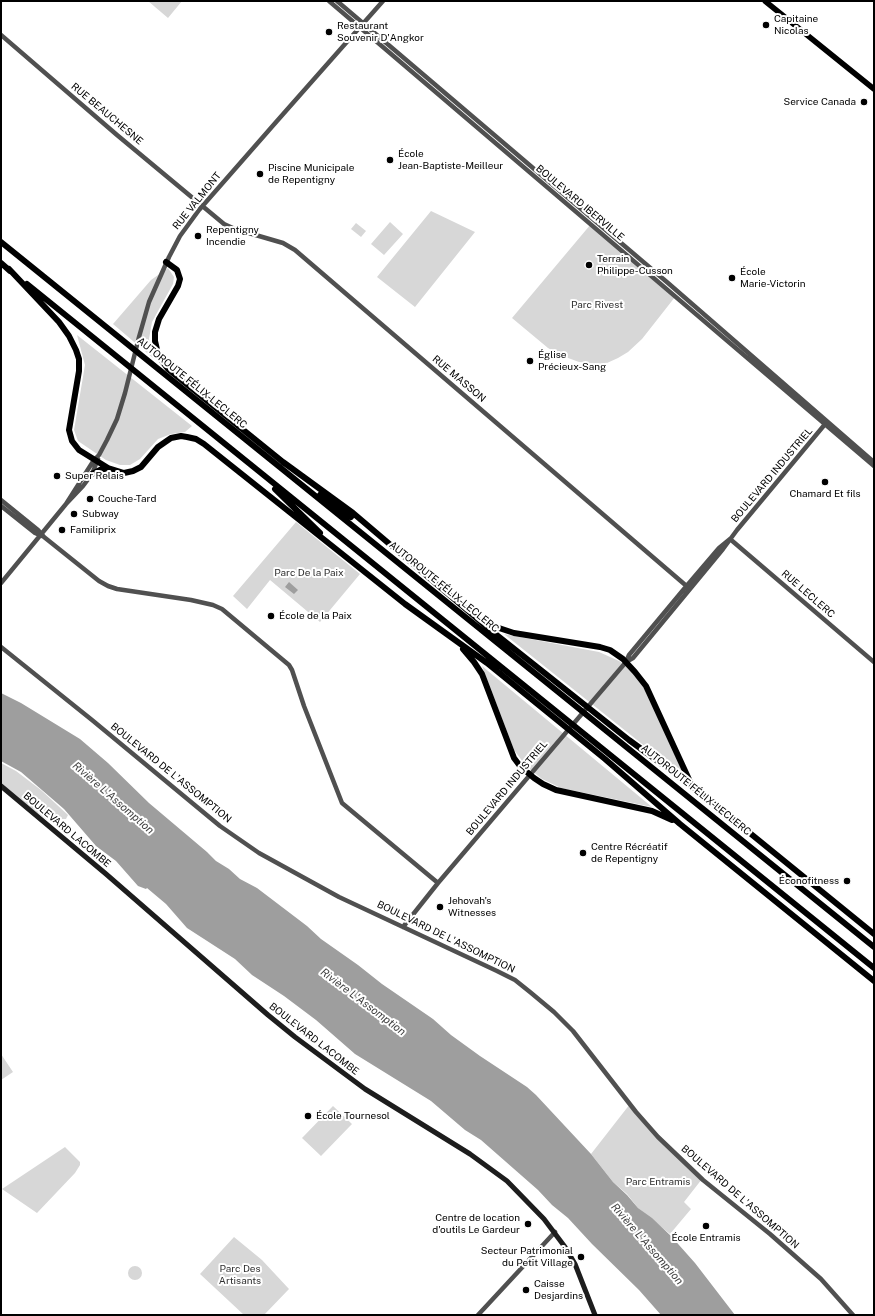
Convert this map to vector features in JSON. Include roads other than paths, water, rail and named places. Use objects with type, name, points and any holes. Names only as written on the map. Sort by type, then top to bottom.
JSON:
[{"type":"highway","name":"AUTOROUTE FÉLIX-LECLERC","points":[[1,242],[874,947]]},
{"type":"highway","points":[[166,262],[178,270],[180,279],[177,288],[160,317],[156,329],[156,347],[164,364],[173,373],[297,472],[353,514],[493,632],[625,737],[692,786],[874,934]]},
{"type":"highway","points":[[1,263],[874,968]]},
{"type":"highway","points":[[9,269],[66,330],[75,347],[78,356],[79,371],[70,418],[69,432],[76,447],[97,459],[108,468],[122,473],[133,471],[141,467],[158,446],[167,440],[181,436],[194,438],[199,441],[400,600],[482,660],[595,751],[680,824],[874,981]]},
{"type":"highway","points":[[92,474],[108,468]]},
{"type":"highway","points":[[259,472],[336,548]]},
{"type":"highway","points":[[285,472],[332,502],[388,544]]},
{"type":"highway","points":[[471,613],[507,632],[600,647],[613,652],[626,662],[646,686],[692,786]]},
{"type":"highway","points":[[453,640],[471,658],[479,669],[513,755],[518,763],[531,775],[553,789],[652,812],[680,824]]},
{"type":"highway","points":[[834,948],[874,977]]},
{"type":"main road","points":[[765,1],[874,89]]},
{"type":"main road","name":"BOULEVARD LACOMBE","points":[[1,786],[106,874],[295,1037],[365,1089],[470,1154],[507,1181],[521,1194],[554,1232],[575,1264],[595,1315]]},
{"type":"street","name":"BOULEVARD IBERVILLE","points":[[329,1],[362,26],[668,283],[874,466]]},
{"type":"street","name":"BOULEVARD IBERVILLE","points":[[337,1],[362,26]]},
{"type":"street","name":"RUE VALMONT","points":[[1,583],[42,536],[66,504],[97,459],[108,440],[117,419],[128,383],[139,337],[151,297],[166,262],[182,233],[276,121],[383,1]]},
{"type":"street","name":"RUE BEAUCHESNE","points":[[1,35],[203,207]]},
{"type":"street","name":"RUE MASSON","points":[[203,207],[231,228],[283,243],[295,250],[688,587]]},
{"type":"street","name":"BOULEVARD IBERVILLE","points":[[826,424],[874,462]]},
{"type":"street","name":"BOULEVARD INDUSTRIEL","points":[[403,927],[438,883],[626,662],[632,658],[720,548],[730,539],[826,424]]},
{"type":"street","name":"RUE VALMONT","points":[[66,504],[80,490],[92,474],[97,459]]},
{"type":"street","points":[[1,500],[38,530],[42,536]]},
{"type":"street","points":[[1,506],[99,581],[108,586],[117,589],[213,605],[222,610],[289,665],[342,803],[438,883]]},
{"type":"street","name":"RUE LECLERC","points":[[730,539],[874,662]]},
{"type":"street","name":"BOULEVARD DE L'ASSOMPTION","points":[[1,647],[220,826],[253,849],[318,886],[506,975],[515,980],[542,1001],[573,1031],[636,1112],[658,1137],[703,1180],[770,1234],[821,1279],[853,1315]]},
{"type":"street","points":[[478,1315],[554,1232]]},
{"type":"water","points":[[289,582],[298,590],[294,594],[285,587]]},
{"type":"water","name":"Rivière L'Assomption","points":[[1,693],[21,703],[80,739],[108,763],[149,803],[216,861],[229,869],[240,879],[257,888],[307,926],[321,939],[433,1019],[451,1035],[527,1087],[591,1154],[613,1182],[638,1208],[652,1218],[671,1236],[695,1263],[735,1315],[661,1315],[639,1290],[568,1218],[481,1140],[465,1130],[431,1101],[355,1054],[316,1020],[284,996],[252,975],[235,959],[187,928],[166,904],[147,888],[138,886],[116,861],[96,846],[64,809],[21,772],[1,761]]},
{"type":"place","name":"Capitaine Nicolas","points":[[766,25]]},
{"type":"place","name":"Restaurant Souvenir D'Angkor","points":[[329,32]]},
{"type":"place","name":"Service Canada","points":[[864,102]]},
{"type":"place","name":"École Jean-Baptiste-Meilleur","points":[[390,160]]},
{"type":"place","name":"Piscine Municipale de Repentigny","points":[[260,174]]},
{"type":"place","name":"Repentigny Incendie","points":[[198,236]]},
{"type":"place","name":"Terrain Philippe-Cusson","points":[[589,265]]},
{"type":"place","name":"École Marie-Victorin","points":[[732,278]]},
{"type":"place","name":"Église Précieux-Sang","points":[[530,361]]},
{"type":"place","name":"Super Relais","points":[[57,476]]},
{"type":"place","name":"Chamard Et fils","points":[[825,482]]},
{"type":"place","name":"Couche-Tard","points":[[90,499]]},
{"type":"place","name":"Subway","points":[[74,514]]},
{"type":"place","name":"Familiprix","points":[[62,530]]},
{"type":"place","name":"École de la Paix","points":[[271,616]]},
{"type":"place","name":"Centre Récréatif de Repentigny","points":[[583,853]]},
{"type":"place","name":"Éconofitness","points":[[847,881]]},
{"type":"place","name":"Jehovah's Witnesses","points":[[440,907]]},
{"type":"place","name":"École Tournesol","points":[[308,1116]]},
{"type":"place","name":"Centre de location d'outils Le Gardeur","points":[[528,1224]]},
{"type":"place","name":"École Entramis","points":[[706,1226]]},
{"type":"place","name":"Secteur Patrimonial du Petit Village","points":[[581,1257]]},
{"type":"place","name":"Caisse Desjardins","points":[[526,1290]]},
{"type":"park label","name":"Parc Rivest","points":[[597,305]]},
{"type":"park label","name":"Parc De la Paix","points":[[309,573]]},
{"type":"park label","name":"Parc Entramis","points":[[658,1182]]},
{"type":"park label","name":"Parc Des Artisants","points":[[240,1274]]}]
